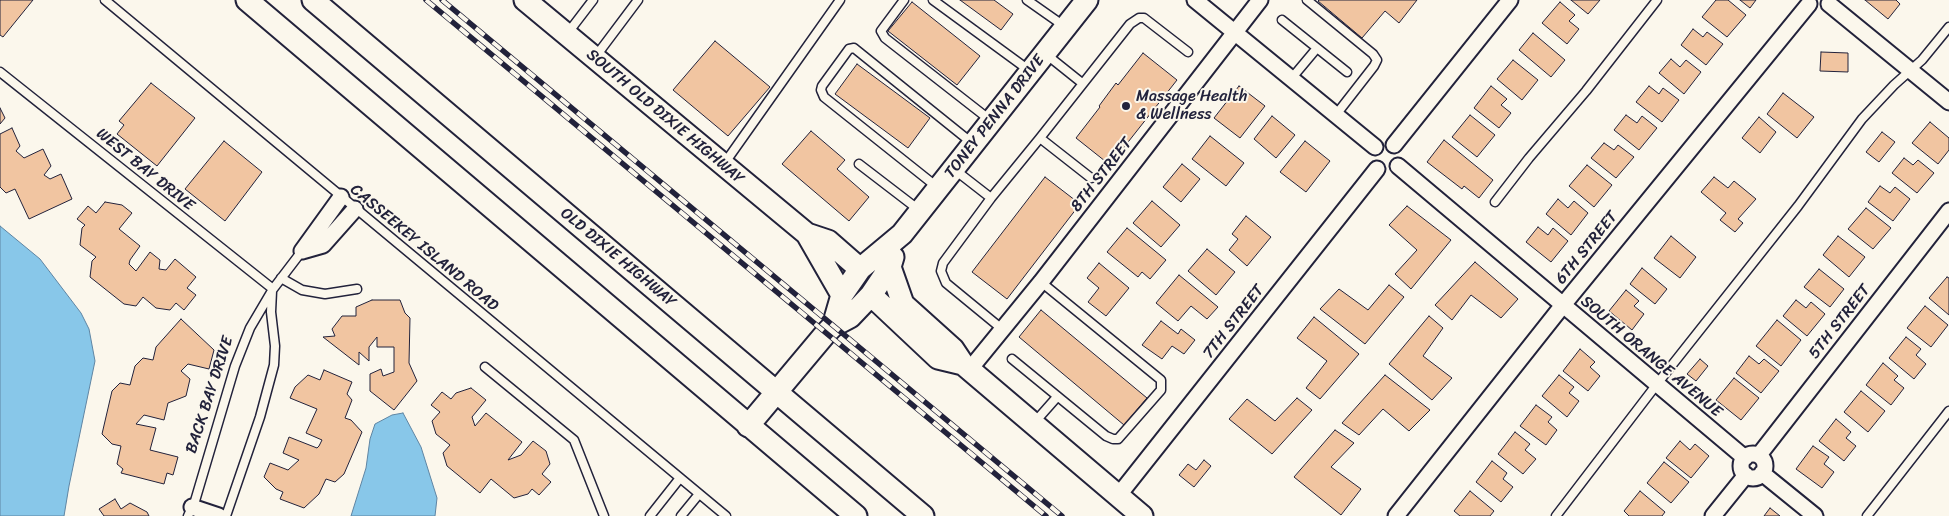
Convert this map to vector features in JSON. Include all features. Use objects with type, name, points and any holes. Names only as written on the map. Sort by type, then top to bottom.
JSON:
[{"type":"street","points":[[247,0],[856,516]]},
{"type":"street","name":"OLD DIXIE HIGHWAY","points":[[313,0],[923,516]]},
{"type":"street","name":"SOUTH OLD DIXIE HIGHWAY","points":[[525,0],[807,234],[828,241],[860,269]]},
{"type":"street","name":"TONEY PENNA DRIVE","points":[[834,326],[842,295],[860,269],[902,234],[1086,0]]},
{"type":"street","points":[[1195,0],[1375,147]]},
{"type":"street","name":"8TH STREET","points":[[966,367],[1002,329],[1041,282],[1260,0]]},
{"type":"street","points":[[1394,145],[1510,0]]},
{"type":"street","points":[[1808,2],[1819,9],[1830,2],[1949,102]]},
{"type":"street","name":"6TH STREET","points":[[1396,516],[1563,305],[1808,2]]},
{"type":"street","points":[[1382,143],[1394,145],[1400,152],[1398,166],[1395,170],[1386,172],[1377,170],[1371,156],[1375,147],[1382,143]]},
{"type":"street","name":"SOUTH ORANGE AVENUE","points":[[1398,166],[1657,384],[1752,456]]},
{"type":"street","name":"7TH STREET","points":[[1118,496],[1377,170]]},
{"type":"street","name":"BACK BAY DRIVE","points":[[302,251],[340,197]]},
{"type":"street","points":[[302,251],[323,245],[355,209]]},
{"type":"street","name":"5TH STREET","points":[[1752,456],[1949,211]]},
{"type":"street","name":"SOUTH OLD DIXIE HIGHWAY","points":[[807,234],[842,295]]},
{"type":"street","name":"TONEY PENNA DRIVE","points":[[748,426],[776,391],[834,326],[850,317],[870,295],[890,267],[902,234]]},
{"type":"street","points":[[890,267],[903,304],[952,349],[966,367],[1142,516]]},
{"type":"street","points":[[870,295],[938,358],[966,367]]},
{"type":"street","points":[[1752,456],[1765,463],[1762,473],[1753,477],[1746,475],[1742,469],[1752,456]]},
{"type":"street","points":[[1762,473],[1815,516]]},
{"type":"street","points":[[1713,516],[1746,475]]},
{"type":"street","points":[[190,512],[219,516]]},
{"type":"lane","name":"CASSEEKEY ISLAND ROAD","points":[[104,0],[726,516]]},
{"type":"lane","points":[[566,35],[593,0]]},
{"type":"lane","points":[[594,58],[638,0]]},
{"type":"lane","points":[[722,165],[840,0]]},
{"type":"lane","points":[[904,0],[881,31],[885,38],[992,121]]},
{"type":"lane","points":[[933,0],[1031,72]]},
{"type":"lane","points":[[1027,0],[1065,28]]},
{"type":"lane","points":[[1307,0],[1373,54],[1377,60],[1335,116]]},
{"type":"lane","points":[[1495,202],[1529,158],[1586,92],[1657,0]]},
{"type":"lane","points":[[1002,329],[946,283],[941,271],[943,263],[991,198],[1130,24],[1139,18],[1144,18],[1188,52]]},
{"type":"lane","points":[[1282,20],[1347,72]]},
{"type":"lane","points":[[1556,516],[1657,384],[1798,206],[1862,119],[1922,60],[1949,27]]},
{"type":"lane","points":[[939,188],[824,97],[820,90],[822,86],[849,49],[854,48],[973,144]]},
{"type":"lane","points":[[1291,79],[1317,48]]},
{"type":"lane","points":[[1045,53],[1082,83]]},
{"type":"lane","name":"WEST BAY DRIVE","points":[[0,72],[272,289]]},
{"type":"lane","points":[[1040,138],[1091,178]]},
{"type":"lane","points":[[859,164],[920,211]]},
{"type":"lane","points":[[954,169],[991,198]]},
{"type":"lane","name":"BACK BAY DRIVE","points":[[190,512],[235,366],[250,328],[272,289],[302,251]]},
{"type":"lane","points":[[281,278],[302,290],[325,294],[357,289]]},
{"type":"lane","points":[[1012,359],[1106,436],[1118,439],[1160,390],[1161,380],[1041,282]]},
{"type":"lane","points":[[226,516],[260,417],[274,365],[275,346],[271,312],[272,289]]},
{"type":"lane","points":[[485,367],[574,440],[604,516]]},
{"type":"lane","points":[[1034,424],[1057,397]]},
{"type":"lane","points":[[1867,516],[1949,411]]},
{"type":"lane","points":[[650,516],[680,478]]},
{"type":"lane","points":[[681,516],[699,494]]},
{"type":"water","points":[[0,226],[40,259],[81,313],[89,329],[95,361],[64,516],[0,516]]},
{"type":"water","points":[[403,413],[421,447],[437,498],[435,516],[351,516],[366,468],[370,439],[375,424],[392,415]]},
{"type":"building","points":[[0,0],[33,0],[3,37],[0,35]]},
{"type":"building","points":[[960,0],[994,0],[1013,14],[1001,30]]},
{"type":"building","points":[[1319,0],[1417,0],[1399,23],[1385,11],[1362,38]]},
{"type":"building","points":[[1571,0],[1600,0],[1588,14]]},
{"type":"building","points":[[1716,0],[1728,0],[1746,15],[1727,37],[1702,17]]},
{"type":"building","points":[[1740,0],[1756,0],[1750,8]]},
{"type":"building","points":[[1865,0],[1896,0],[1900,4],[1888,19]]},
{"type":"building","points":[[912,2],[980,56],[957,85],[888,31]]},
{"type":"building","points":[[1560,2],[1575,15],[1569,21],[1579,29],[1567,44],[1542,23]]},
{"type":"building","points":[[1693,29],[1703,37],[1707,32],[1723,44],[1706,65],[1681,45]]},
{"type":"building","points":[[1533,33],[1565,60],[1551,77],[1519,50]]},
{"type":"building","points":[[715,41],[770,87],[728,136],[673,90]]},
{"type":"building","points":[[1821,52],[1848,53],[1848,72],[1820,71]]},
{"type":"building","points":[[1143,53],[1177,80],[1110,165],[1076,138],[1116,83],[1118,85]]},
{"type":"building","points":[[1671,59],[1680,67],[1686,60],[1701,72],[1684,94],[1659,73]]},
{"type":"building","points":[[1513,60],[1538,80],[1522,100],[1497,79]]},
{"type":"building","points":[[857,64],[930,118],[908,148],[835,94]]},
{"type":"building","points":[[151,83],[195,118],[157,166],[117,134],[124,125],[119,121]]},
{"type":"building","points":[[1239,86],[1265,106],[1240,138],[1214,118]]},
{"type":"building","points":[[1491,86],[1507,99],[1501,105],[1511,113],[1499,128],[1474,108]]},
{"type":"building","points":[[1649,86],[1659,94],[1663,88],[1679,100],[1662,122],[1636,102]]},
{"type":"building","points":[[1783,93],[1814,117],[1797,138],[1767,114]]},
{"type":"building","points":[[0,108],[5,118],[0,124]]},
{"type":"building","points":[[1470,115],[1495,135],[1477,157],[1452,137]]},
{"type":"building","points":[[1626,115],[1637,123],[1642,116],[1657,128],[1639,150],[1614,130]]},
{"type":"building","points":[[1272,116],[1295,135],[1276,158],[1254,139]]},
{"type":"building","points":[[1759,117],[1776,132],[1760,153],[1742,138]]},
{"type":"building","points":[[1930,122],[1949,138],[1949,150],[1938,164],[1912,143]]},
{"type":"building","points":[[12,128],[20,146],[16,151],[24,158],[43,149],[51,166],[44,175],[50,179],[61,174],[72,199],[29,219],[15,189],[6,193],[0,187],[0,134]]},
{"type":"building","points":[[811,131],[845,160],[837,169],[869,197],[849,221],[782,164]]},
{"type":"building","points":[[1882,132],[1895,142],[1879,162],[1866,152]]},
{"type":"building","points":[[1210,136],[1244,163],[1226,186],[1192,159]]},
{"type":"building","points":[[1444,140],[1493,180],[1479,198],[1464,186],[1462,189],[1427,162]]},
{"type":"building","points":[[224,141],[262,172],[225,221],[185,189]]},
{"type":"building","points":[[1305,141],[1330,161],[1306,192],[1280,172]]},
{"type":"building","points":[[1604,143],[1614,150],[1618,145],[1634,157],[1616,178],[1591,158]]},
{"type":"building","points":[[1904,158],[1913,165],[1918,160],[1934,173],[1917,193],[1892,173]]},
{"type":"building","points":[[1182,164],[1200,179],[1181,202],[1163,187]]},
{"type":"building","points":[[1587,165],[1612,185],[1594,207],[1569,186]]},
{"type":"building","points":[[1045,177],[1080,204],[1007,299],[972,272]]},
{"type":"building","points":[[1714,177],[1728,188],[1734,181],[1756,199],[1738,219],[1743,223],[1735,232],[1720,220],[1726,213],[1701,192]]},
{"type":"building","points":[[1880,186],[1890,193],[1895,187],[1910,199],[1893,221],[1868,202]]},
{"type":"building","points":[[1558,199],[1568,208],[1574,201],[1588,213],[1571,235],[1546,214]]},
{"type":"building","points":[[1152,201],[1180,225],[1161,247],[1133,223]]},
{"type":"building","points":[[105,202],[122,205],[132,213],[119,229],[140,246],[129,264],[136,271],[150,252],[160,260],[159,269],[166,270],[175,259],[196,277],[187,288],[196,295],[184,310],[176,303],[170,310],[156,308],[143,297],[136,306],[124,304],[90,277],[92,261],[96,257],[80,245],[82,228],[85,225],[77,219],[88,206],[96,213]]},
{"type":"building","points":[[1407,206],[1451,240],[1411,289],[1395,274],[1417,250],[1389,225]]},
{"type":"building","points":[[1866,208],[1891,228],[1873,249],[1848,229]]},
{"type":"building","points":[[1246,216],[1271,237],[1247,266],[1229,250],[1238,239],[1232,234]]},
{"type":"building","points":[[1538,227],[1548,235],[1553,228],[1568,241],[1551,262],[1526,242]]},
{"type":"building","points":[[1127,228],[1166,260],[1150,279],[1142,272],[1138,277],[1107,252]]},
{"type":"building","points":[[1671,236],[1696,257],[1680,278],[1654,258]]},
{"type":"building","points":[[1838,236],[1865,257],[1849,277],[1823,255]]},
{"type":"building","points":[[1207,249],[1235,272],[1216,295],[1188,271]]},
{"type":"building","points":[[1475,262],[1518,299],[1501,318],[1471,295],[1452,320],[1435,305]]},
{"type":"building","points":[[1099,263],[1129,288],[1106,316],[1088,302],[1099,288],[1087,278]]},
{"type":"building","points":[[1642,268],[1667,289],[1655,304],[1630,284]]},
{"type":"building","points":[[1819,269],[1844,289],[1830,307],[1804,287]]},
{"type":"building","points":[[1179,275],[1218,307],[1207,319],[1191,306],[1178,321],[1156,303]]},
{"type":"building","points":[[1947,277],[1949,278],[1949,315],[1929,298]]},
{"type":"building","points":[[1389,285],[1404,297],[1365,344],[1320,309],[1339,289],[1368,310]]},
{"type":"building","points":[[1626,290],[1639,301],[1634,306],[1644,314],[1632,330],[1609,311]]},
{"type":"building","points":[[372,300],[400,300],[405,313],[410,318],[409,363],[417,381],[394,410],[370,391],[370,374],[381,369],[383,376],[394,372],[394,347],[377,347],[377,337],[369,347],[369,361],[359,352],[359,365],[323,337],[335,336],[332,329],[342,316],[356,316],[356,307]]},
{"type":"building","points":[[1796,300],[1806,308],[1811,302],[1825,314],[1807,336],[1783,316]]},
{"type":"building","points":[[1925,306],[1948,325],[1931,347],[1907,328]]},
{"type":"building","points":[[1041,310],[1147,398],[1124,425],[1019,337]]},
{"type":"building","points":[[1429,316],[1443,328],[1423,356],[1452,378],[1432,400],[1389,364]]},
{"type":"building","points":[[1314,317],[1359,354],[1320,399],[1306,388],[1327,361],[1297,338]]},
{"type":"building","points":[[181,319],[214,350],[209,369],[188,364],[181,371],[190,379],[186,396],[168,403],[164,420],[144,415],[136,424],[156,428],[150,450],[178,457],[173,475],[167,473],[164,484],[121,473],[123,469],[117,464],[121,446],[112,444],[102,434],[112,391],[120,383],[130,385],[135,366],[143,358],[153,360],[156,347]]},
{"type":"building","points":[[1777,320],[1801,340],[1781,366],[1756,346]]},
{"type":"building","points":[[1161,321],[1178,334],[1181,329],[1195,340],[1184,354],[1172,346],[1162,359],[1142,345]]},
{"type":"building","points":[[1906,337],[1921,349],[1916,355],[1926,364],[1914,379],[1889,358]]},
{"type":"building","points":[[1580,349],[1595,362],[1590,367],[1600,376],[1588,391],[1563,371]]},
{"type":"building","points":[[1749,356],[1759,364],[1764,359],[1779,371],[1761,393],[1736,373]]},
{"type":"building","points":[[1700,359],[1708,366],[1696,381],[1687,374]]},
{"type":"building","points":[[1883,363],[1898,376],[1894,380],[1904,388],[1891,405],[1866,385]]},
{"type":"building","points":[[324,370],[352,382],[347,394],[352,400],[345,418],[351,420],[362,432],[344,474],[335,482],[326,479],[319,494],[304,508],[280,499],[283,492],[276,489],[264,477],[270,463],[288,470],[299,460],[283,453],[289,437],[317,448],[319,446],[322,440],[306,433],[317,409],[290,398],[295,387],[308,375],[320,380]]},
{"type":"building","points":[[1385,375],[1430,410],[1409,431],[1383,409],[1359,435],[1342,423]]},
{"type":"building","points":[[1559,375],[1574,387],[1569,393],[1579,401],[1567,417],[1542,396]]},
{"type":"building","points":[[1734,378],[1759,398],[1741,420],[1716,400]]},
{"type":"building","points":[[471,388],[486,400],[472,417],[475,426],[486,413],[522,442],[508,460],[521,455],[533,441],[546,451],[550,464],[542,474],[551,482],[539,495],[532,489],[528,494],[514,498],[491,479],[480,493],[447,466],[443,453],[450,445],[436,434],[432,421],[440,412],[431,405],[442,392],[451,399],[456,393]]},
{"type":"building","points":[[1861,391],[1885,411],[1868,432],[1844,412]]},
{"type":"building","points":[[1297,398],[1312,410],[1272,454],[1229,419],[1247,399],[1275,421]]},
{"type":"building","points":[[1536,405],[1552,417],[1548,422],[1557,430],[1546,445],[1520,426]]},
{"type":"building","points":[[1836,419],[1851,432],[1846,438],[1856,446],[1844,461],[1819,441]]},
{"type":"building","points":[[1335,430],[1354,443],[1331,467],[1361,489],[1341,515],[1294,477]]},
{"type":"building","points":[[1515,432],[1530,444],[1525,450],[1536,459],[1523,474],[1498,454]]},
{"type":"building","points":[[1680,441],[1690,450],[1695,444],[1709,456],[1691,478],[1666,458]]},
{"type":"building","points":[[1813,446],[1829,457],[1824,464],[1834,472],[1822,488],[1796,469]]},
{"type":"building","points":[[1204,460],[1211,466],[1194,487],[1179,475],[1188,464],[1196,470]]},
{"type":"building","points":[[1492,461],[1507,473],[1503,479],[1513,487],[1501,502],[1476,482]]},
{"type":"building","points":[[1664,462],[1689,482],[1671,503],[1647,483]]},
{"type":"building","points":[[1470,491],[1494,511],[1490,516],[1460,516],[1454,511]]},
{"type":"building","points":[[1640,491],[1665,512],[1662,516],[1629,516],[1624,511]]},
{"type":"building","points":[[115,499],[121,509],[130,503],[147,512],[149,516],[104,516],[99,509]]},
{"type":"building","points":[[1770,508],[1780,516],[1764,516]]},
{"type":"railway","points":[[426,0],[1046,516]]},
{"type":"railway","points":[[442,0],[1062,516]]},
{"type":"place","name":"Massage Health & Wellness","points":[[1126,106]]}]
